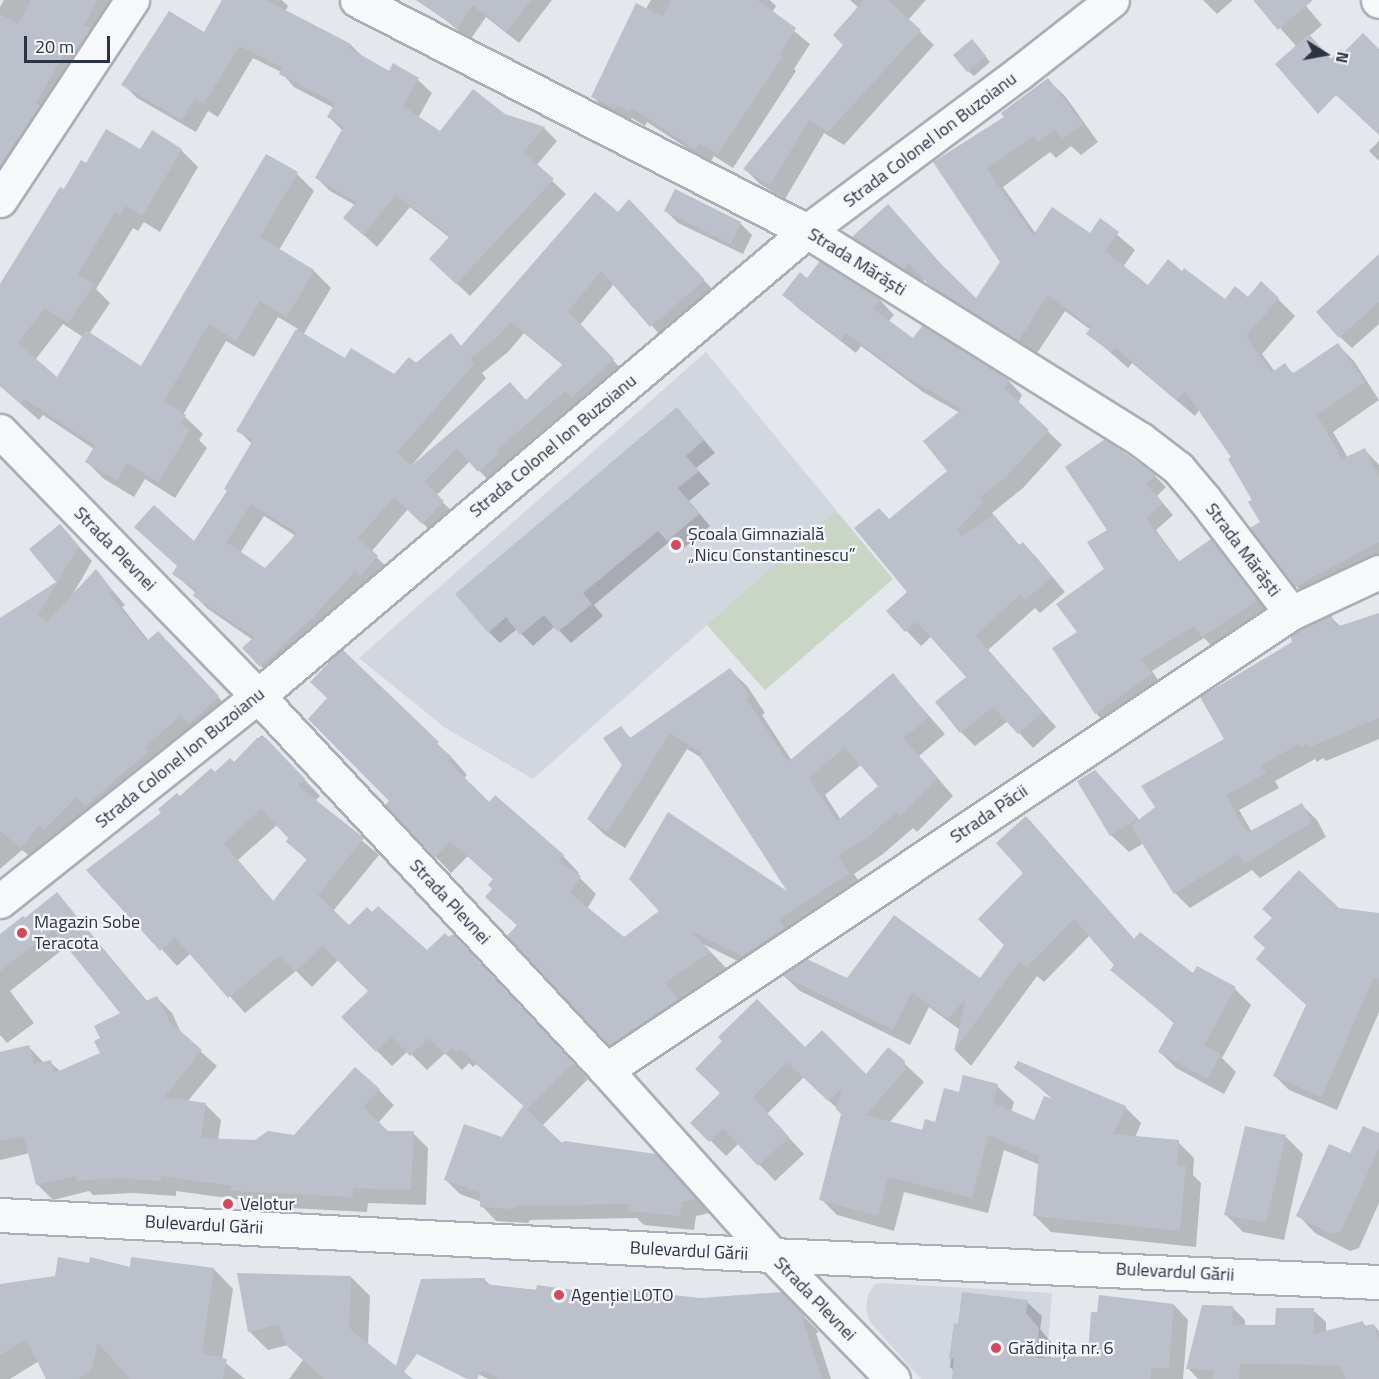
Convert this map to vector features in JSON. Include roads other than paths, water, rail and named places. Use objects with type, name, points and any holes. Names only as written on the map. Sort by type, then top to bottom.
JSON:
[{"type":"street","points":[[0,200],[132,0]]},
{"type":"street","name":"Strada Mărăști","points":[[357,0],[807,231],[1130,433],[1178,468],[1291,613]]},
{"type":"street","name":"Strada Colonel Ion Buzoianu","points":[[0,901],[258,696],[807,231],[1019,74],[1112,0]]},
{"type":"street","name":"Strada Plevnei","points":[[0,431],[258,696],[606,1070],[772,1255],[893,1379]]},
{"type":"street","name":"Strada Păcii","points":[[606,1070],[1291,613],[1379,572]]},
{"type":"street","name":"Bulevardul Gării","points":[[0,1215],[772,1255],[1379,1282]]},
{"type":"place","name":"Școala Gimnazială „Nicu Constantinescu”","points":[[676,545]]},
{"type":"place","name":"Magazin Sobe Teracota","points":[[22,933]]},
{"type":"place","name":"Velotur","points":[[228,1204]]},
{"type":"place","name":"Agenție LOTO","points":[[559,1295]]},
{"type":"place","name":"Grădinița nr. 6","points":[[996,1348]]}]
